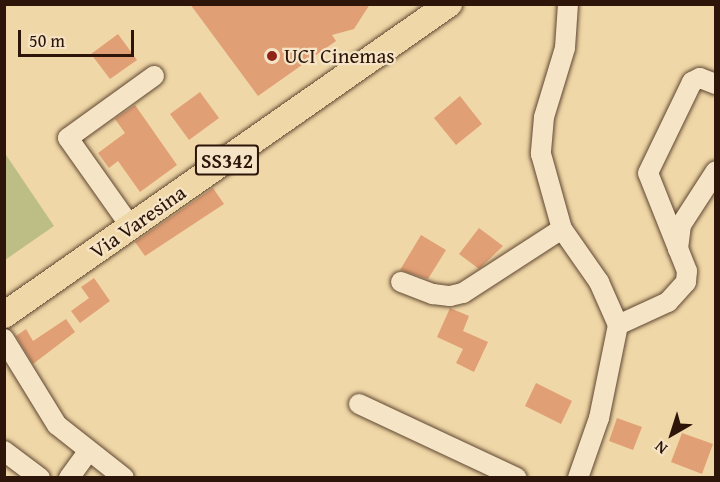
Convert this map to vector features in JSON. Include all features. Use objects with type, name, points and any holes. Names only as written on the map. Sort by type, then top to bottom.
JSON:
[{"type":"main road","name":"Via Varesina","points":[[4,315],[449,4]]},
{"type":"street","points":[[567,4],[565,48],[540,135],[545,172],[562,229],[599,282],[618,325],[599,418],[578,477]]},
{"type":"street","points":[[131,227],[68,138],[154,76]]},
{"type":"street","points":[[618,325],[681,292],[687,271],[648,173],[692,82],[700,78],[716,84]]},
{"type":"street","points":[[678,249],[681,225],[716,171]]},
{"type":"street","points":[[401,282],[433,294],[450,296],[463,293],[562,229]]},
{"type":"street","points":[[4,339],[57,425],[87,453],[124,477]]},
{"type":"street","points":[[358,404],[517,477]]},
{"type":"street","points":[[4,451],[40,477]]},
{"type":"street","points":[[69,477],[87,453]]},
{"type":"green space","points":[[4,152],[54,226],[5,260],[4,260]]},
{"type":"building","name":"UCI Cinemas","points":[[190,4],[370,4],[354,29],[332,35],[336,41],[258,96]]},
{"type":"building","points":[[118,34],[137,60],[110,79],[91,54]]},
{"type":"building","points":[[200,92],[219,118],[189,140],[170,114]]},
{"type":"building","points":[[460,96],[482,124],[456,145],[434,118]]},
{"type":"building","points":[[135,105],[177,165],[140,192],[118,161],[109,168],[98,153],[125,133],[115,119]]},
{"type":"building","points":[[213,188],[224,204],[145,256],[135,242]]},
{"type":"building","points":[[479,228],[503,246],[479,269],[459,254]]},
{"type":"building","points":[[421,235],[446,250],[428,279],[400,270]]},
{"type":"building","points":[[94,278],[110,301],[80,323],[71,311],[89,298],[81,287]]},
{"type":"building","points":[[450,308],[469,316],[463,331],[488,342],[474,372],[456,363],[463,349],[437,337]]},
{"type":"building","points":[[66,319],[75,332],[33,364],[16,336],[26,329],[33,341]]},
{"type":"building","points":[[536,383],[572,401],[561,424],[525,406]]},
{"type":"building","points":[[617,418],[642,427],[633,450],[609,441]]},
{"type":"building","points":[[682,433],[713,444],[702,474],[671,462]]},
{"type":"place","name":"UCI Cinemas","points":[[272,56]]}]
